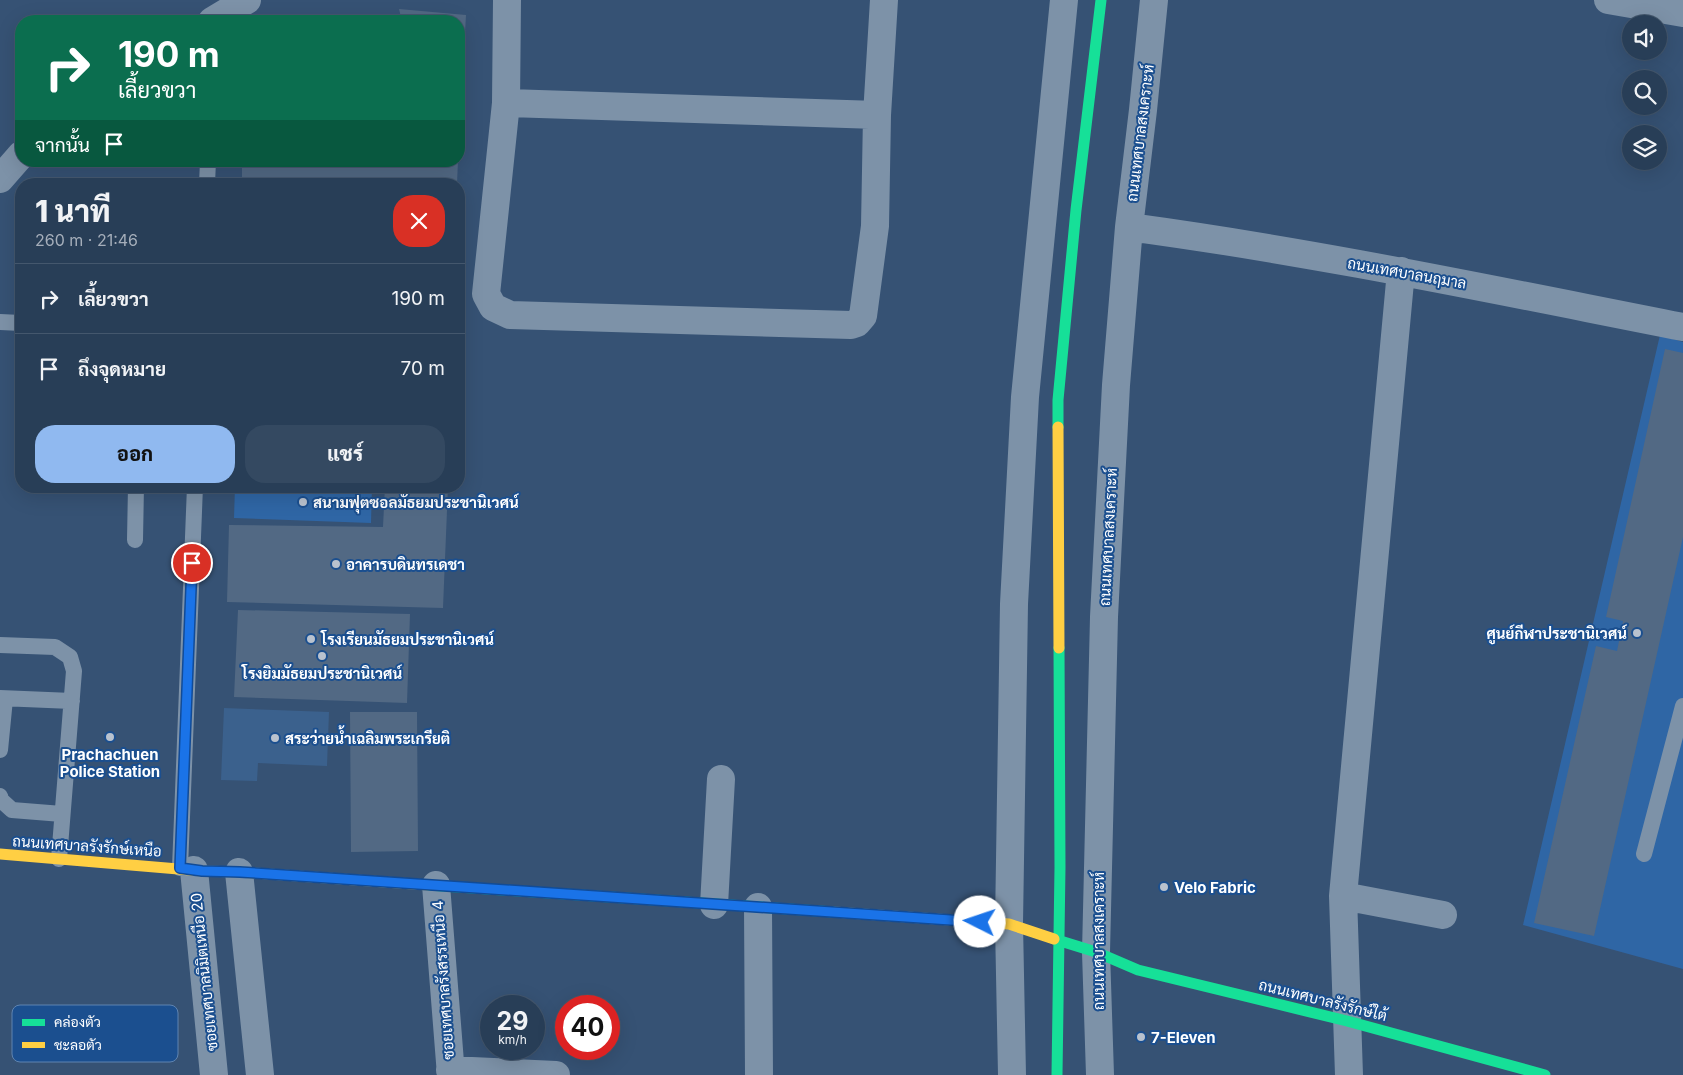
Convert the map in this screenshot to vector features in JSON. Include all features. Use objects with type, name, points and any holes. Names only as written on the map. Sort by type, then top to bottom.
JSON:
[{"type":"street","points":[[222,15],[245,0]]},
{"type":"street","points":[[507,0],[506,103],[486,294],[493,307],[510,315],[851,326],[857,323],[863,316],[875,226],[877,115],[884,0]]},
{"type":"street","points":[[1012,1075],[1009,924],[1014,604],[1025,397],[1064,0]]},
{"type":"street","points":[[1058,1075],[1057,1000],[1060,848],[1058,400],[1076,210],[1101,0]]},
{"type":"street","name":"ถนนเทศบาลสงเคราะห์","points":[[1100,1075],[1096,952],[1104,617],[1116,385],[1129,228],[1154,0]]},
{"type":"street","points":[[1608,0],[1683,14]]},
{"type":"street","points":[[506,103],[877,115]]},
{"type":"street","points":[[0,179],[15,162]]},
{"type":"street","name":"ถนนเทศบาลนฤมาล","points":[[1129,228],[1182,234],[1401,271],[1683,327]]},
{"type":"street","points":[[1349,1075],[1343,896],[1401,271]]},
{"type":"street","points":[[714,904],[721,779]]},
{"type":"street","name":"ถนนเทศบาลรังรักษ์เหนือ","points":[[0,854],[187,869],[1009,924],[1058,940]]},
{"type":"street","name":"ซอยเทศบาลนิมิตเหนือ 20","points":[[187,869],[214,1075]]},
{"type":"street","points":[[240,872],[260,1075]]},
{"type":"street","name":"ซอยเทศบาลรังสรรเหนือ 4","points":[[436,885],[450,1072]]},
{"type":"street","points":[[1343,896],[1443,915]]},
{"type":"street","points":[[758,907],[759,1075]]},
{"type":"street","name":"ถนนเทศบาลรังรักษ์ใต้","points":[[1058,940],[1096,952],[1138,970],[1348,1020],[1545,1075]]},
{"type":"street","points":[[450,1072],[556,1075]]},
{"type":"lane","points":[[0,322],[15,323]]},
{"type":"lane","points":[[136,493],[136,540]]},
{"type":"lane","points":[[187,869],[195,493]]},
{"type":"lane","points":[[0,645],[55,647],[70,657],[74,671],[59,859]]},
{"type":"lane","points":[[0,750],[2,698],[72,701]]},
{"type":"lane","points":[[1644,854],[1683,706]]},
{"type":"lane","points":[[0,796],[1,800],[12,810],[62,814]]},
{"type":"shaded area","name":"ศูนย์กีฬาประชานิเวศน์","points":[[1660,335],[1683,342],[1683,969],[1523,925]]},
{"type":"shaded area","name":"สนามฟุตซอลมัธยมประชานิเวศน์","points":[[235,493],[372,493],[371,523],[234,518]]},
{"type":"shaded area","name":"สระว่ายนํ้าเฉลิมพระเกรียติ","points":[[224,708],[329,712],[327,766],[258,763],[257,781],[221,780]]},
{"type":"building","points":[[399,9],[466,15],[465,33],[465,15],[400,15]]},
{"type":"building","points":[[242,167],[458,167],[457,178],[242,178]]},
{"type":"building","points":[[1665,349],[1683,353],[1683,537],[1594,936],[1534,923],[1596,646],[1617,651],[1623,621],[1606,617]]},
{"type":"building","name":"อาคารบดินทรเดชา","points":[[385,493],[448,493],[443,608],[227,602],[229,525],[383,527]]},
{"type":"building","name":"โรงยิมมัธยมประชานิเวศน์","points":[[238,610],[410,614],[407,703],[234,697]]},
{"type":"building","points":[[350,712],[417,712],[418,851],[351,852]]},
{"type":"traffic: fast","points":[[1058,427],[1058,400],[1076,210],[1101,0]]},
{"type":"traffic: fast","points":[[1057,1075],[1060,867],[1059,648]]},
{"type":"traffic: fast","points":[[428,885],[834,912]]},
{"type":"traffic: fast","points":[[1054,939],[1096,952],[1138,970],[1347,1021],[1545,1075]]},
{"type":"traffic: slow","points":[[1058,427],[1059,648]]},
{"type":"traffic: slow","points":[[0,854],[202,871],[428,885]]},
{"type":"traffic: slow","points":[[834,912],[1009,924],[1054,939]]},
{"type":"place","name":"สนามฟุตซอลมัธยมประชานิเวศน์","points":[[303,502]]},
{"type":"place","name":"อาคารบดินทรเดชา","points":[[336,564]]},
{"type":"place","name":"ศูนย์กีฬาประชานิเวศน์","points":[[1637,633]]},
{"type":"place","name":"โรงเรียนมัธยมประชานิเวศน์","points":[[311,639]]},
{"type":"place","name":"โรงยิมมัธยมประชานิเวศน์","points":[[322,656]]},
{"type":"place","name":"Prachachuen Police Station","points":[[110,737]]},
{"type":"place","name":"สระว่ายนํ้าเฉลิมพระเกรียติ","points":[[275,738]]},
{"type":"place","name":"Velo Fabric","points":[[1164,887]]},
{"type":"place","name":"7-Eleven","points":[[1141,1037]]},
{"type":"route","points":[[192,563],[180,868],[202,871],[980,922]]}]
